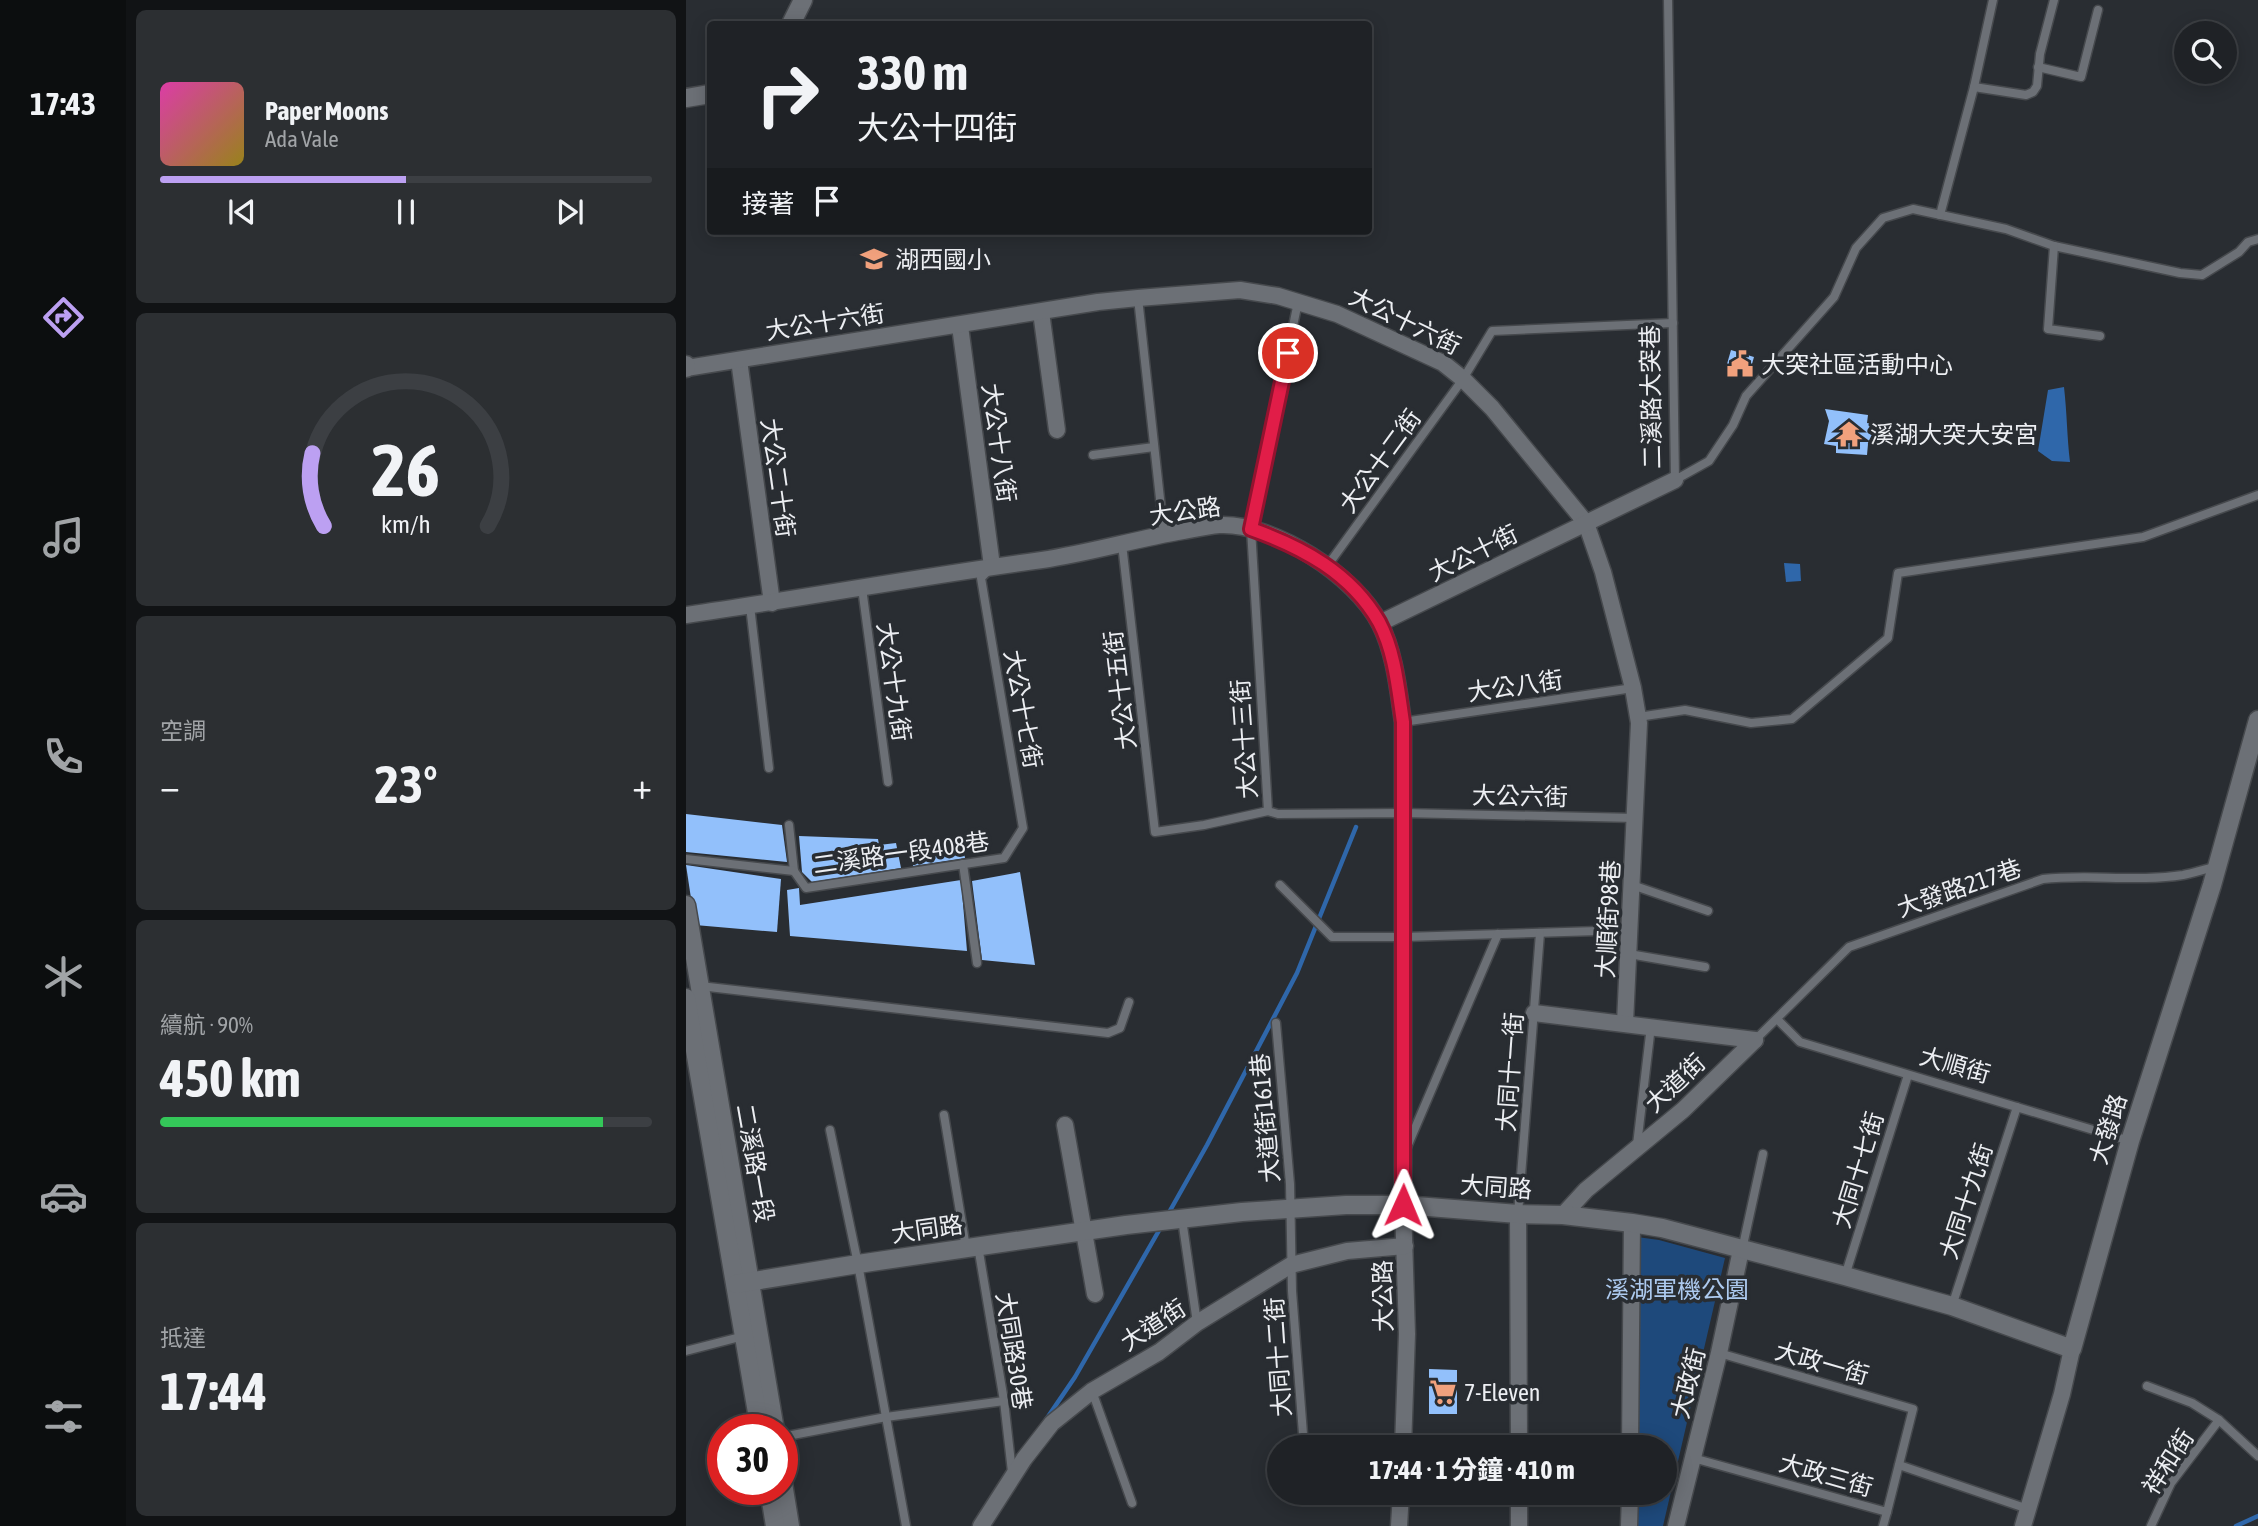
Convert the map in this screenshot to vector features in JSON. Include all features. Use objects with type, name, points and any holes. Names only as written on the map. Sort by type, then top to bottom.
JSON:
[{"type":"street","points":[[792,21],[803,0]]},
{"type":"street","points":[[686,98],[707,94]]},
{"type":"street","name":"大公十六街","points":[[686,367],[1138,298],[1240,290],[1278,296],[1349,319],[1443,363],[1492,408],[1586,523]]},
{"type":"street","points":[[1041,312],[1056,430]]},
{"type":"street","name":"大公十八街","points":[[960,326],[992,566]]},
{"type":"street","name":"大公二十街","points":[[739,360],[772,603]]},
{"type":"street","name":"大公十街","points":[[1380,624],[1675,480]]},
{"type":"street","points":[[1586,523],[1603,572],[1638,717],[1636,818]]},
{"type":"street","name":"大公路","points":[[686,615],[1045,559],[1220,525],[1251,529],[1284,541],[1328,565],[1347,583],[1380,624],[1396,673],[1403,722],[1403,1205],[1407,1334],[1403,1435]]},
{"type":"street","name":"大發路","points":[[2023,1526],[2062,1394],[2130,1141],[2212,885],[2258,720]]},
{"type":"street","name":"大順街98巷","points":[[1625,1023],[1636,818]]},
{"type":"street","name":"二溪路一段","points":[[686,905],[702,1093],[743,1283],[758,1414]]},
{"type":"street","points":[[1534,1013],[1755,1040]]},
{"type":"street","name":"大道街","points":[[1563,1215],[1586,1190],[1683,1110],[1755,1040]]},
{"type":"street","points":[[1065,1125],[1095,1294]]},
{"type":"street","name":"大同路","points":[[743,1283],[972,1247],[1170,1220],[1346,1205],[1403,1205],[1563,1215],[1632,1223],[1845,1276],[1952,1306],[2072,1349]]},
{"type":"street","points":[[1518,1214],[1519,1435]]},
{"type":"street","points":[[1630,1435],[1632,1223]]},
{"type":"street","name":"大道街","points":[[981,1526],[1012,1471],[1052,1423],[1092,1391],[1159,1352],[1197,1324],[1292,1265],[1347,1251],[1405,1246]]},
{"type":"street","name":"大政街","points":[[1676,1526],[1719,1353],[1741,1250]]},
{"type":"street","name":"二溪路一段","points":[[751,1334],[771,1414]]},
{"type":"street","points":[[772,1505],[775,1526]]},
{"type":"street","points":[[787,1505],[790,1526]]},
{"type":"street","points":[[1399,1526],[1400,1505]]},
{"type":"street","points":[[1519,1505],[1519,1526]]},
{"type":"street","points":[[1629,1526],[1630,1505]]},
{"type":"lane","name":"二溪路大突巷","points":[[1668,0],[1675,480],[1709,461],[1733,425],[1746,396],[1834,297],[1856,248],[1883,218],[1913,209],[2006,229],[2054,246],[2180,273],[2202,275],[2239,252],[2248,242],[2258,239]]},
{"type":"lane","points":[[1940,215],[1974,87],[1993,0]]},
{"type":"lane","points":[[1974,87],[2026,95],[2033,92],[2054,0]]},
{"type":"lane","points":[[2039,67],[2081,77],[2098,10]]},
{"type":"lane","points":[[2054,246],[2048,329],[2100,335]]},
{"type":"lane","points":[[1138,298],[1164,535]]},
{"type":"lane","name":"大公十三街","points":[[1298,302],[1251,529],[1268,811],[1278,814],[1404,813]]},
{"type":"lane","name":"大公十二街","points":[[1328,565],[1463,379],[1492,331],[1673,323]]},
{"type":"lane","points":[[1093,455],[1154,447]]},
{"type":"lane","points":[[1638,717],[1685,710],[1751,723],[1791,719],[1888,638],[1899,573],[2143,537],[2258,495]]},
{"type":"lane","name":"大公十五街","points":[[1122,544],[1155,831],[1204,825],[1268,811]]},
{"type":"lane","name":"大公十七街","points":[[992,566],[981,578],[1023,828],[1004,858]]},
{"type":"lane","name":"大公十九街","points":[[862,588],[888,782]]},
{"type":"lane","points":[[750,606],[769,768]]},
{"type":"lane","name":"大公八街","points":[[1403,722],[1633,688]]},
{"type":"lane","name":"大公六街","points":[[1404,813],[1636,818]]},
{"type":"lane","points":[[789,825],[794,871]]},
{"type":"lane","name":"二溪路一段408巷","points":[[686,859],[794,871],[806,888],[1004,858]]},
{"type":"lane","points":[[963,864],[976,963]]},
{"type":"lane","name":"大發路217巷","points":[[1755,1040],[1849,947],[2043,879],[2074,876],[2182,875],[2216,867]]},
{"type":"lane","points":[[1280,885],[1332,937],[1630,930]]},
{"type":"lane","points":[[1632,885],[1708,912]]},
{"type":"lane","name":"大同十一街","points":[[1518,1214],[1541,933]]},
{"type":"lane","points":[[1404,1153],[1498,934]]},
{"type":"lane","points":[[1629,954],[1705,967]]},
{"type":"lane","points":[[693,992],[1108,1034],[1120,1028],[1129,1002]]},
{"type":"lane","name":"大順街","points":[[1777,1019],[1800,1042],[2130,1141]]},
{"type":"lane","name":"大道街161巷","points":[[1276,1023],[1292,1210],[1292,1265]]},
{"type":"lane","points":[[1637,1149],[1651,1026]]},
{"type":"lane","name":"大同十七街","points":[[1845,1276],[1908,1075]]},
{"type":"lane","name":"大同十九街","points":[[1952,1306],[2017,1107]]},
{"type":"lane","name":"大同路30巷","points":[[944,1115],[1004,1401],[1012,1471]]},
{"type":"lane","points":[[830,1130],[858,1264],[906,1526]]},
{"type":"lane","points":[[1741,1250],[1763,1154]]},
{"type":"lane","points":[[1170,1220],[1197,1324]]},
{"type":"lane","name":"大同十二街","points":[[1292,1265],[1303,1435]]},
{"type":"lane","points":[[686,1351],[751,1334]]},
{"type":"lane","name":"大政一街","points":[[1719,1353],[1913,1409]]},
{"type":"lane","points":[[2147,1386],[2192,1403],[2219,1420],[2258,1456]]},
{"type":"lane","points":[[1092,1391],[1132,1503]]},
{"type":"lane","points":[[798,1434],[886,1417],[1004,1401]]},
{"type":"lane","name":"大政三街","points":[[1693,1458],[1887,1512],[1913,1409]]},
{"type":"lane","name":"祥和街","points":[[2151,1526],[2171,1483],[2219,1420]]},
{"type":"lane","points":[[1899,1465],[2028,1509]]},
{"type":"lane","points":[[1883,1526],[1887,1512]]},
{"type":"green space","name":"溪湖軍機公園","points":[[1637,1237],[1659,1240],[1725,1258],[1677,1465],[1677,1435],[1634,1435]]},
{"type":"green space","name":"溪湖軍機公園","points":[[1633,1505],[1668,1505],[1663,1526],[1633,1526]]},
{"type":"shaded area","points":[[2064,387],[2070,462],[2052,461],[2038,451],[2048,390]]},
{"type":"shaded area","points":[[1784,563],[1800,564],[1801,581],[1786,582]]},
{"type":"building","name":"大突社區活動中心","points":[[1731,350],[1754,357],[1748,378],[1725,371]]},
{"type":"building","name":"溪湖大突大安宮","points":[[1825,409],[1868,415],[1867,423],[1873,424],[1872,445],[1868,444],[1867,455],[1836,453],[1836,446],[1824,444],[1829,421]]},
{"type":"building","points":[[686,814],[782,825],[787,862],[686,852]]},
{"type":"building","points":[[799,836],[878,839],[879,845],[896,843],[901,868],[812,882],[802,872]]},
{"type":"building","points":[[962,844],[965,858],[913,866],[911,852]]},
{"type":"building","points":[[686,865],[781,879],[777,932],[695,925]]},
{"type":"building","points":[[1020,872],[1035,965],[982,960],[972,881]]},
{"type":"building","points":[[961,880],[967,951],[790,936],[787,890],[799,888],[800,905]]},
{"type":"building","name":"7-Eleven","points":[[1429,1369],[1457,1370],[1457,1414],[1429,1414]]},
{"type":"waterway","points":[[1167,1216],[1297,973],[1356,827]]},
{"type":"waterway","points":[[1045,1421],[1075,1377],[1161,1227]]},
{"type":"waterway","points":[[2236,1526],[2258,1516]]},
{"type":"place","name":"湖西國小","points":[[874,259]]},
{"type":"place","name":"大突社區活動中心","points":[[1740,364]]},
{"type":"place","name":"溪湖大突大安宮","points":[[1849,434]]},
{"type":"place","name":"7-Eleven","points":[[1443,1392]]},
{"type":"route","points":[[1288,353],[1251,529],[1284,541],[1328,565],[1367,605],[1380,624],[1396,673],[1403,722],[1403,1205]]}]
